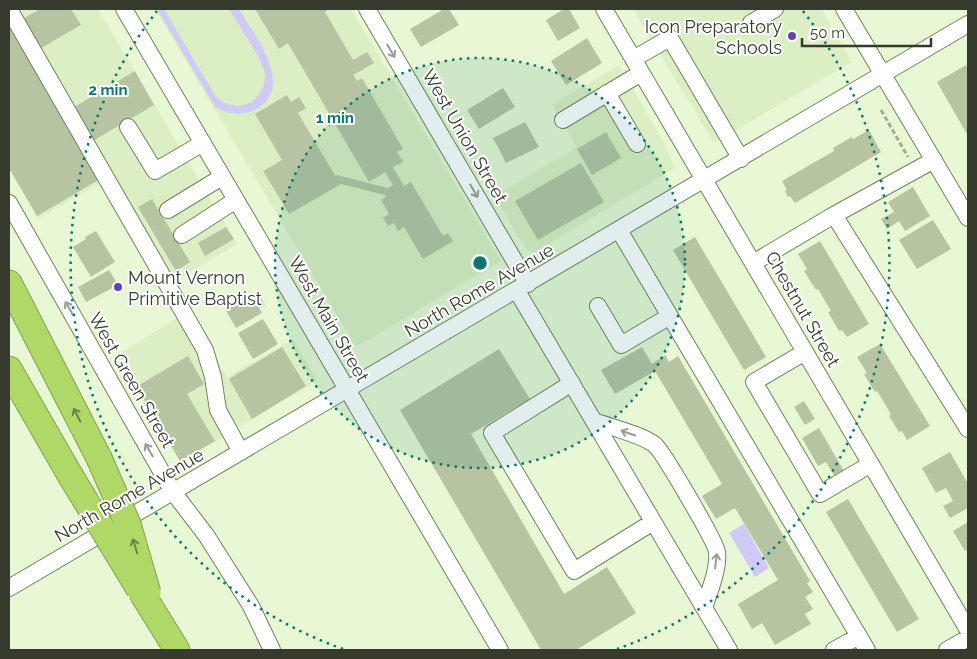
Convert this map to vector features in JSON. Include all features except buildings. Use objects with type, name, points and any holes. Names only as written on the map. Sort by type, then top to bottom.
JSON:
[{"type":"highway","points":[[9,283],[99,458],[128,524],[148,599]]},
{"type":"highway","points":[[9,370],[70,475],[148,599],[177,650]]},
{"type":"street","points":[[9,9],[205,350],[213,377],[218,410],[241,452]]},
{"type":"street","name":"West Main Street","points":[[124,9],[500,650]]},
{"type":"street","name":"West Union Street","points":[[367,9],[523,287],[572,384],[729,650]]},
{"type":"street","name":"Chestnut Street","points":[[604,9],[968,630]]},
{"type":"street","points":[[750,23],[775,9]]},
{"type":"street","points":[[844,9],[968,218]]},
{"type":"street","name":"North Rome Avenue","points":[[9,588],[968,24]]},
{"type":"street","points":[[633,59],[670,38],[741,159]]},
{"type":"street","points":[[563,120],[642,73]]},
{"type":"street","points":[[608,93],[637,144]]},
{"type":"street","points":[[128,127],[155,171],[202,143]]},
{"type":"street","points":[[753,263],[834,214],[934,160]]},
{"type":"street","points":[[168,210],[222,177]]},
{"type":"street","points":[[182,235],[236,200]]},
{"type":"street","name":"West Green Street","points":[[9,203],[173,492],[206,535],[251,606],[272,650]]},
{"type":"street","points":[[834,214],[968,429]]},
{"type":"street","points":[[619,230],[867,650]]},
{"type":"street","points":[[598,306],[621,345],[670,316]]},
{"type":"street","points":[[805,352],[754,382],[820,494],[871,464]]},
{"type":"street","points":[[572,384],[492,433],[574,571],[653,522]]},
{"type":"street","points":[[594,421],[640,437],[654,444],[667,459],[717,551],[714,577],[704,608]]},
{"type":"street","points":[[834,650],[859,636]]},
{"type":"street","points":[[947,650],[968,638]]},
{"type":"path","points":[[880,110],[909,159]]},
{"type":"shaded area","points":[[9,9],[98,9],[237,244],[172,283],[227,377],[293,339],[317,381],[181,462],[163,436],[116,356],[177,318],[101,182],[38,219],[9,169]]},
{"type":"shaded area","points":[[155,9],[351,9],[501,261],[356,347]]},
{"type":"shaded area","points":[[157,9],[164,9],[216,97],[228,104],[240,106],[256,98],[263,87],[265,74],[260,60],[229,9],[239,9],[263,47],[269,62],[273,77],[272,90],[266,102],[252,111],[237,114],[228,113],[215,107]]},
{"type":"shaded area","points":[[633,9],[821,9],[852,62],[714,143]]},
{"type":"shaded area","points":[[619,65],[664,142],[675,168],[533,253],[526,249],[494,196],[577,147],[552,105]]},
{"type":"shaded area","points":[[744,524],[769,568],[755,577],[729,533]]},
{"type":"place","name":"Icon Preparatory Schools","points":[[792,36]]},
{"type":"place","name":"Mount Vernon Primitive Baptist","points":[[118,287]]}]
